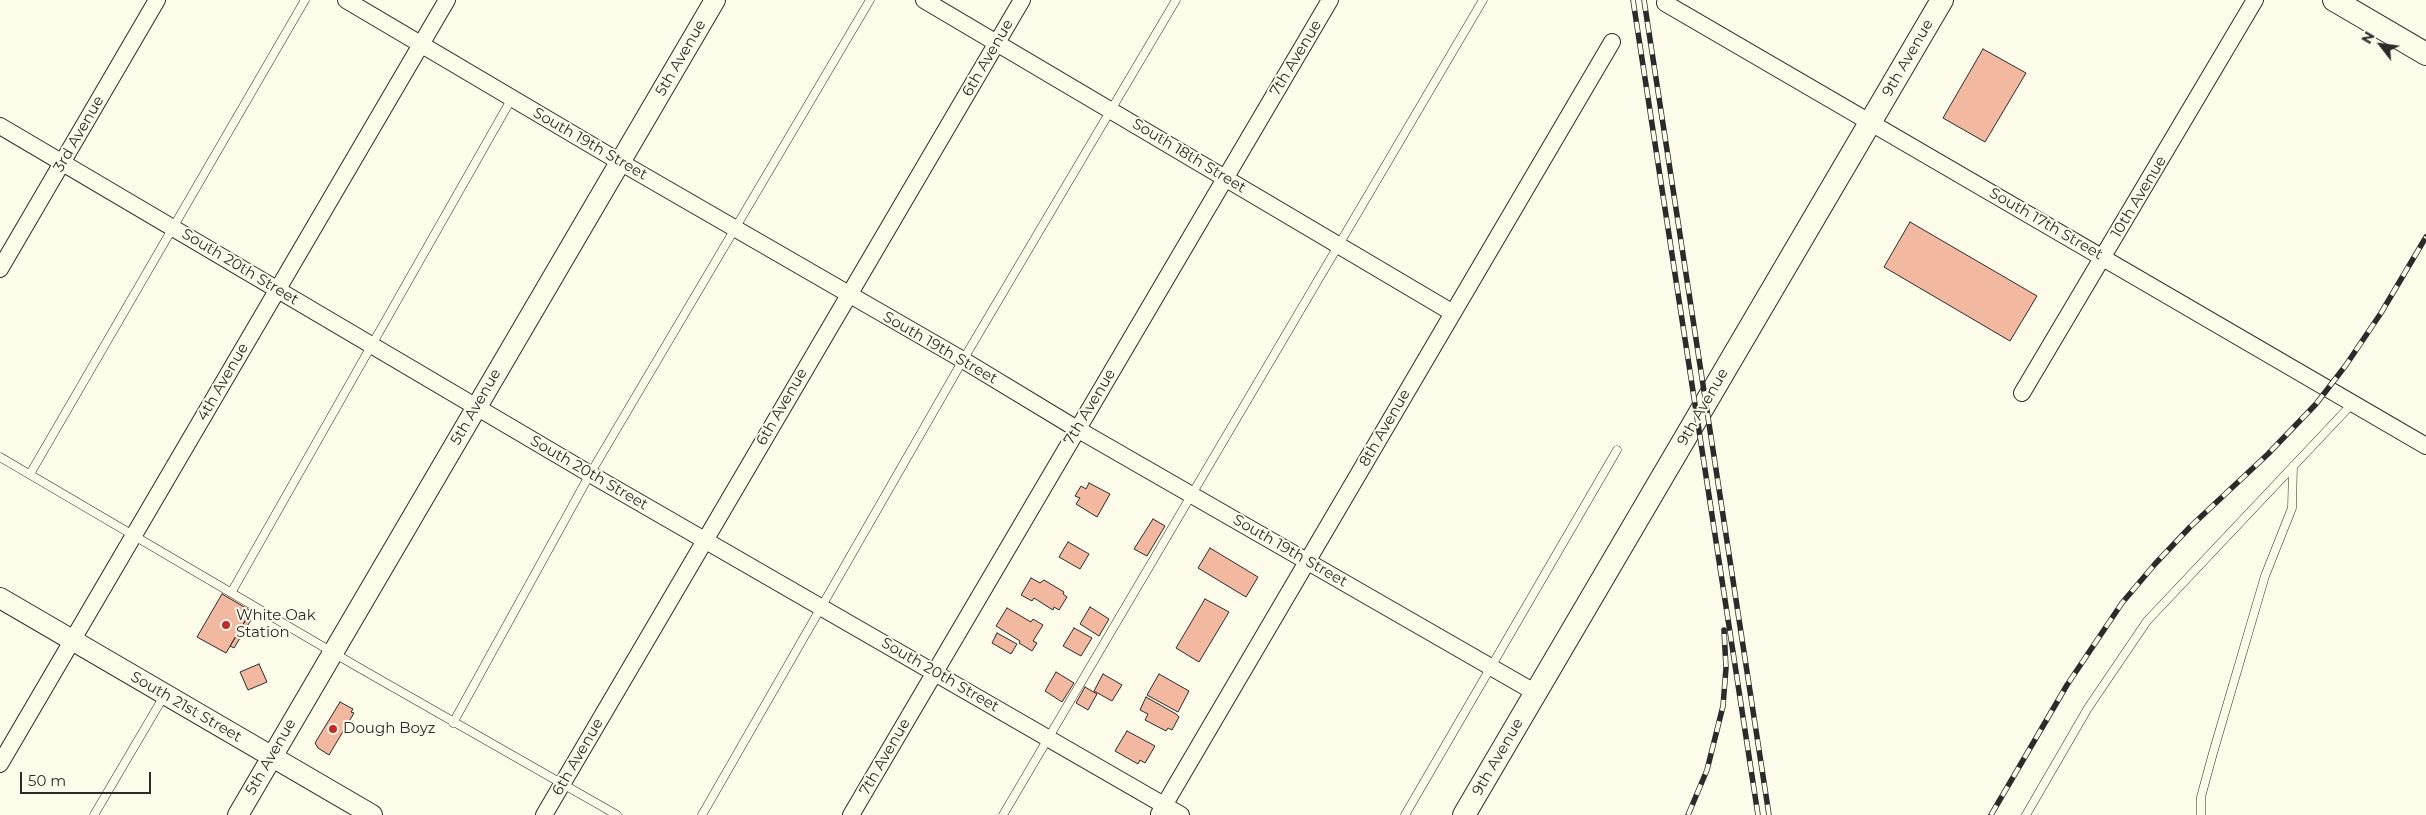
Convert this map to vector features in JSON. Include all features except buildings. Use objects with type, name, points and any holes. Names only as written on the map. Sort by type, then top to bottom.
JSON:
[{"type":"main road","name":"9th Avenue","points":[[1464,815],[1942,0]]},
{"type":"main road","points":[[2334,0],[2426,54]]},
{"type":"street","name":"3rd Avenue","points":[[0,268],[157,0]]},
{"type":"street","name":"South 19th Street","points":[[346,0],[620,162],[963,360],[1077,429],[1536,693]]},
{"type":"street","name":"4th Avenue","points":[[0,764],[447,0]]},
{"type":"street","name":"5th Avenue","points":[[238,815],[715,0]]},
{"type":"street","name":"South 18th Street","points":[[924,0],[1453,313]]},
{"type":"street","name":"6th Avenue","points":[[544,815],[1022,0]]},
{"type":"street","name":"7th Avenue","points":[[851,815],[1330,0]]},
{"type":"street","name":"10th Avenue","points":[[2022,393],[2255,0]]},
{"type":"street","name":"South 17th Street","points":[[1666,2],[2426,446]]},
{"type":"street","name":"8th Avenue","points":[[1162,810],[1612,42]]},
{"type":"street","name":"South 20th Street","points":[[0,126],[590,474],[1049,738],[1162,810],[1181,815]]},
{"type":"street","name":"South 21st Street","points":[[0,598],[372,815]]},
{"type":"lane","points":[[30,474],[172,226],[305,0]]},
{"type":"lane","points":[[453,723],[590,474],[870,0]]},
{"type":"lane","points":[[702,815],[963,360],[1176,0]]},
{"type":"lane","points":[[1004,815],[1483,0]]},
{"type":"lane","points":[[231,593],[512,98]]},
{"type":"lane","points":[[2026,815],[2088,708],[2147,621],[2352,404]]},
{"type":"lane","points":[[1405,815],[1617,450]]},
{"type":"lane","points":[[0,457],[332,653],[617,815]]},
{"type":"lane","points":[[2201,815],[2201,797],[2265,576],[2292,508],[2293,466]]},
{"type":"lane","points":[[94,815],[165,694]]},
{"type":"railway","points":[[1633,0],[1758,815]]},
{"type":"railway","points":[[1644,0],[1769,815]]},
{"type":"railway","points":[[1991,815],[2067,685],[2122,603],[2190,527],[2268,454],[2316,404],[2346,365],[2381,313],[2426,237]]},
{"type":"railway","points":[[1688,815],[1707,770],[1723,706],[1726,668],[1724,630]]},
{"type":"place","name":"White Oak Station","points":[[226,625]]},
{"type":"place","name":"Dough Boyz","points":[[333,729]]}]
